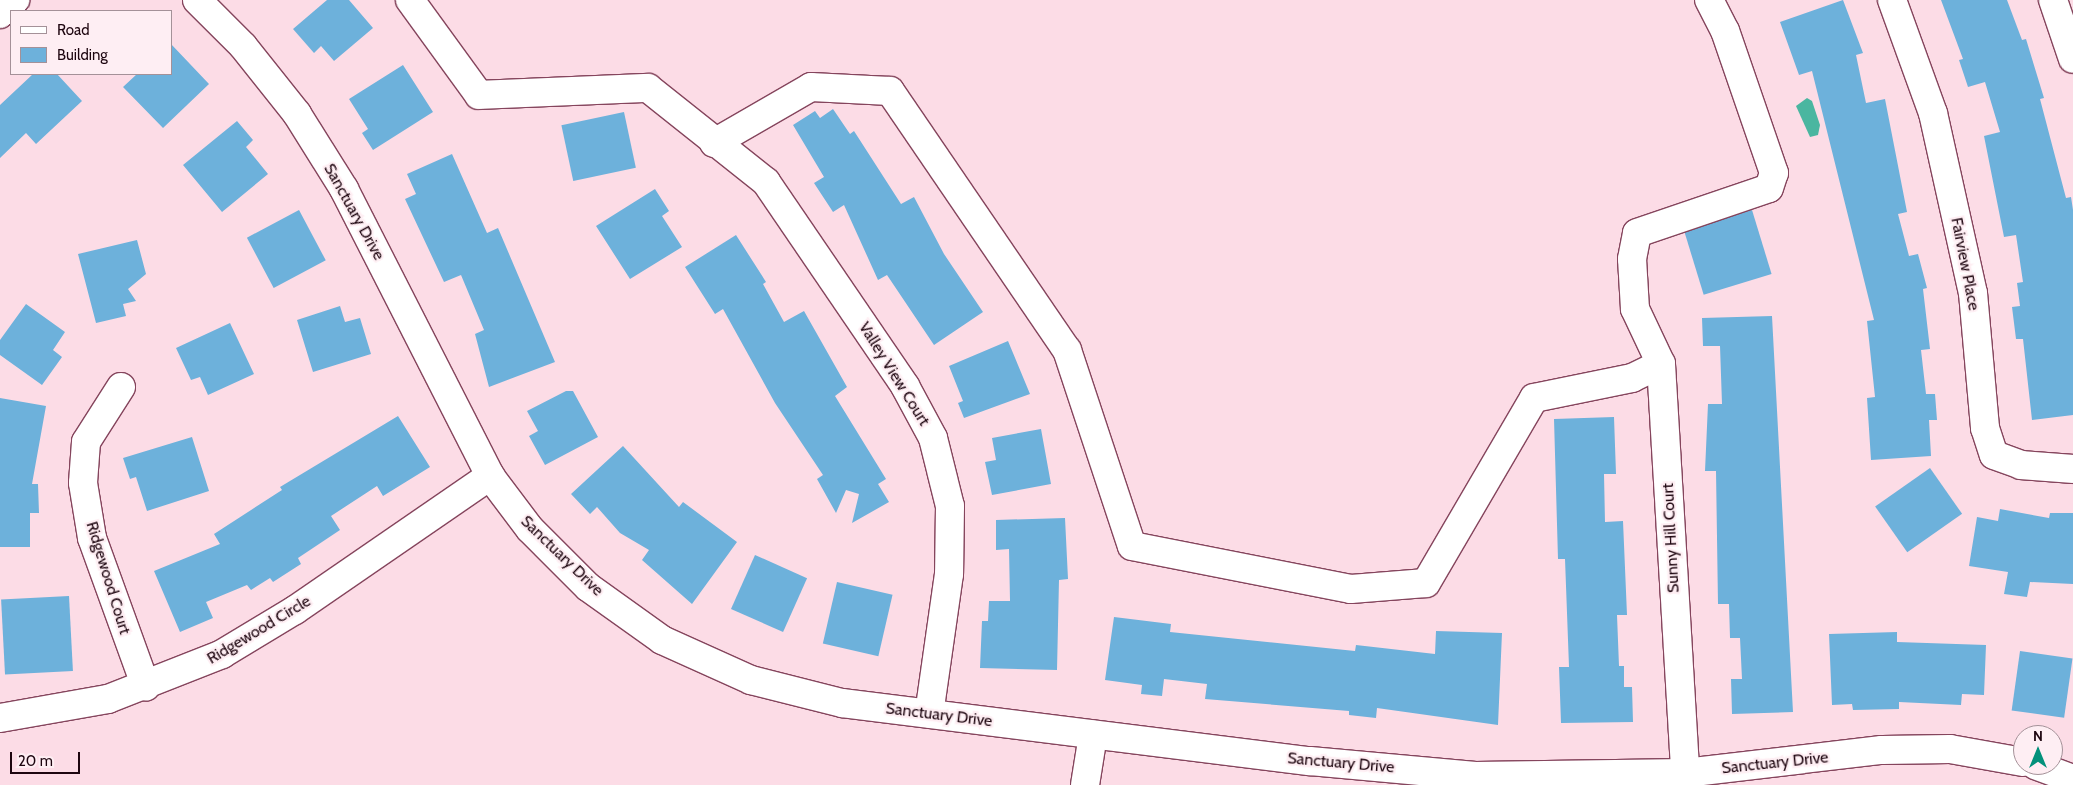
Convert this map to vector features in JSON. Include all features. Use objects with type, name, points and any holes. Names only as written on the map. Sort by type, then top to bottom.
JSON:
[{"type":"street","points":[[0,14],[16,0]]},
{"type":"street","name":"Sanctuary Drive","points":[[197,0],[243,46],[297,114],[344,190],[490,476],[530,529],[588,587],[662,640],[751,680],[842,703],[1094,735],[1475,776],[1686,779],[1882,750],[1950,750],[2013,760]]},
{"type":"street","name":"Valley View Court","points":[[410,0],[479,95],[648,88],[714,144],[766,182],[905,386],[934,438],[950,506],[950,525],[949,574],[929,714]]},
{"type":"street","name":"Sunny Hill Court","points":[[1686,779],[1661,364],[1635,310],[1632,259],[1637,233],[1769,188],[1774,174],[1725,31],[1709,0]]},
{"type":"street","name":"Fairview Place","points":[[1892,0],[1935,122],[1973,293],[1984,428],[1994,455],[2021,465],[2073,469]]},
{"type":"street","points":[[2053,0],[2073,59]]},
{"type":"street","points":[[714,144],[811,87],[890,91],[1067,350],[1132,546],[1351,589],[1426,584],[1534,398],[1632,378],[1661,364]]},
{"type":"street","name":"Ridgewood Court","points":[[121,387],[86,442],[83,483],[92,538],[146,687]]},
{"type":"street","name":"Ridgewood Circle","points":[[0,718],[63,709],[146,687],[222,654],[295,610],[490,476]]},
{"type":"street","points":[[1085,785],[1094,735]]},
{"type":"shaded area","points":[[1807,98],[1812,101],[1820,125],[1818,135],[1810,137],[1796,106]]},
{"type":"building","points":[[327,0],[349,0],[373,28],[334,61],[321,46],[314,53],[293,29]]},
{"type":"building","points":[[1843,0],[1863,53],[1856,55],[1866,103],[1885,99],[1907,212],[1898,214],[1909,256],[1918,254],[1927,288],[1923,289],[1930,349],[1921,350],[1926,394],[1935,394],[1937,420],[1929,420],[1931,456],[1871,460],[1867,398],[1875,397],[1867,321],[1874,320],[1812,71],[1799,75],[1780,22]]},
{"type":"building","points":[[1941,0],[2007,0],[2022,40],[2026,39],[2044,98],[2040,99],[2066,198],[2071,197],[2073,210],[2073,415],[2032,420],[2023,339],[2016,339],[2012,307],[2020,306],[2017,283],[2023,282],[2016,235],[2004,237],[1984,136],[2000,132],[1985,82],[1968,87],[1959,60],[1963,59]]},
{"type":"building","points":[[172,45],[209,84],[163,128],[123,87],[136,75],[172,75]]},
{"type":"building","points":[[403,65],[433,112],[373,150],[362,133],[368,129],[349,99]]},
{"type":"building","points":[[32,75],[58,75],[82,101],[36,144],[26,133],[0,158],[0,105]]},
{"type":"building","points":[[833,109],[850,134],[854,131],[901,204],[914,197],[944,254],[983,312],[934,345],[887,275],[878,280],[844,205],[833,212],[814,183],[824,177],[793,125],[815,111],[820,118]]},
{"type":"building","points":[[624,112],[636,168],[573,181],[561,125]]},
{"type":"building","points":[[237,121],[253,140],[246,147],[268,174],[222,212],[183,165]]},
{"type":"building","points":[[452,154],[487,233],[498,228],[555,362],[489,387],[475,334],[484,330],[461,275],[444,282],[405,199],[416,194],[407,174]]},
{"type":"building","points":[[655,189],[669,211],[662,216],[682,247],[630,279],[596,226]]},
{"type":"building","points":[[299,210],[326,260],[274,288],[247,238]]},
{"type":"building","points":[[1752,210],[1772,274],[1704,295],[1684,231]]},
{"type":"building","points":[[736,235],[766,282],[763,284],[784,322],[804,311],[847,387],[835,396],[886,479],[878,484],[889,502],[852,523],[859,494],[846,490],[836,513],[817,479],[823,475],[775,403],[723,309],[715,314],[685,267]]},
{"type":"building","points":[[137,240],[146,274],[128,289],[136,301],[123,304],[126,316],[96,323],[78,254]]},
{"type":"building","points":[[26,304],[65,332],[53,350],[62,357],[42,385],[0,355],[0,340]]},
{"type":"building","points":[[340,306],[345,322],[360,318],[371,354],[313,372],[297,320]]},
{"type":"building","points":[[1772,316],[1793,712],[1732,714],[1731,679],[1742,679],[1740,638],[1730,638],[1729,604],[1718,604],[1716,471],[1705,471],[1708,404],[1722,404],[1720,346],[1703,346],[1702,318]]},
{"type":"building","points":[[230,323],[254,374],[208,395],[200,377],[191,380],[176,348]]},
{"type":"building","points":[[1008,341],[1030,394],[964,418],[958,403],[963,401],[949,366]]},
{"type":"building","points":[[566,391],[573,391],[598,437],[545,465],[529,436],[538,431],[527,411]]},
{"type":"building","points":[[0,398],[46,406],[32,484],[38,484],[39,513],[30,513],[30,547],[0,547]]},
{"type":"building","points":[[398,416],[430,467],[383,496],[377,486],[331,516],[340,530],[298,558],[301,564],[273,582],[270,578],[251,590],[247,585],[206,602],[213,618],[180,632],[154,571],[220,544],[214,534],[282,490],[280,487]]},
{"type":"building","points":[[1614,417],[1616,474],[1604,474],[1605,522],[1623,521],[1627,615],[1617,615],[1619,666],[1624,666],[1624,687],[1632,687],[1633,722],[1561,723],[1559,667],[1569,667],[1565,559],[1558,559],[1554,419]]},
{"type":"building","points":[[1041,429],[1051,484],[992,495],[985,462],[996,460],[992,438]]},
{"type":"building","points":[[192,437],[209,491],[147,511],[136,477],[130,479],[123,458]]},
{"type":"building","points":[[623,446],[679,507],[683,502],[737,542],[692,604],[642,560],[649,550],[620,533],[597,507],[590,514],[571,494]]},
{"type":"building","points":[[1930,468],[1962,514],[1907,552],[1875,506]]},
{"type":"building","points":[[2000,509],[2049,518],[2050,513],[2073,513],[2073,584],[2030,582],[2027,597],[2004,594],[2008,572],[1969,566],[1977,517],[1998,521]]},
{"type":"building","points":[[1065,518],[1068,579],[1059,580],[1057,670],[980,668],[982,621],[988,621],[989,601],[1010,601],[1009,549],[996,550],[996,520]]},
{"type":"building","points":[[755,555],[807,578],[783,632],[731,609]]},
{"type":"building","points":[[837,582],[893,595],[878,656],[823,643]]},
{"type":"building","points":[[69,596],[73,671],[5,674],[1,600]]},
{"type":"building","points":[[1114,617],[1171,624],[1170,632],[1355,651],[1356,645],[1435,654],[1436,631],[1502,633],[1498,725],[1377,708],[1376,718],[1349,715],[1349,711],[1205,699],[1207,684],[1164,679],[1162,696],[1141,694],[1142,685],[1105,680]]},
{"type":"building","points":[[1897,632],[1897,642],[1986,645],[1984,695],[1962,694],[1961,705],[1899,702],[1899,709],[1853,710],[1852,704],[1832,705],[1829,634]]},
{"type":"building","points":[[2020,651],[2072,658],[2064,718],[2012,710]]}]
